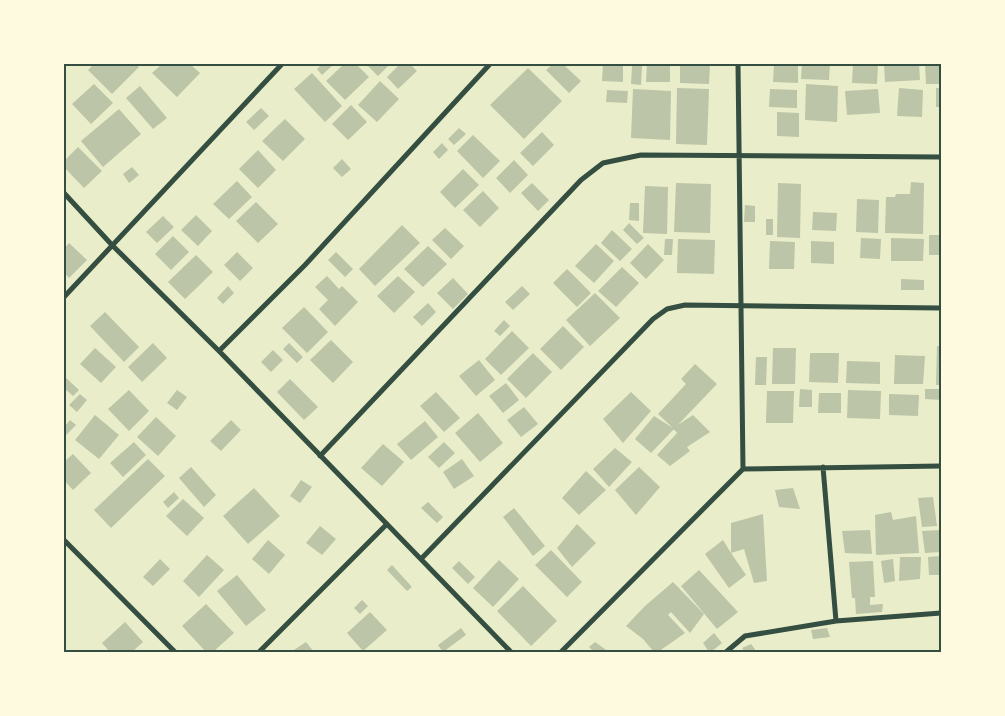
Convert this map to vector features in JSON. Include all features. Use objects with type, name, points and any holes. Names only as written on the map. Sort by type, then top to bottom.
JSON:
[{"type":"street","points":[[64,297],[282,64]]},
{"type":"street","points":[[219,352],[305,265],[490,64]]},
{"type":"street","points":[[738,64],[743,469]]},
{"type":"street","points":[[320,456],[581,180],[603,162],[641,155],[941,157]]},
{"type":"street","points":[[64,192],[112,245],[219,352],[511,652]]},
{"type":"street","points":[[421,559],[653,319],[667,309],[685,305],[941,308]]},
{"type":"street","points":[[561,652],[743,469],[941,466]]},
{"type":"street","points":[[823,468],[836,621]]},
{"type":"street","points":[[259,652],[387,524]]},
{"type":"street","points":[[64,540],[175,652]]},
{"type":"street","points":[[726,652],[746,636],[836,621],[941,613]]},
{"type":"building","points":[[94,64],[136,64],[139,67],[112,94],[88,70]]},
{"type":"building","points":[[162,64],[190,64],[200,73],[177,97],[152,73]]},
{"type":"building","points":[[322,64],[334,64],[322,75],[317,69]]},
{"type":"building","points":[[344,64],[356,64],[369,77],[345,100],[326,81]]},
{"type":"building","points":[[366,64],[390,64],[378,76]]},
{"type":"building","points":[[400,64],[410,64],[417,71],[398,89],[387,77]]},
{"type":"building","points":[[553,64],[563,64],[581,81],[569,93],[546,70]]},
{"type":"building","points":[[603,64],[623,64],[623,82],[602,81]]},
{"type":"building","points":[[647,64],[670,64],[670,82],[646,82]]},
{"type":"building","points":[[680,64],[710,64],[709,84],[680,83]]},
{"type":"building","points":[[774,64],[798,64],[798,83],[773,82]]},
{"type":"building","points":[[802,64],[830,64],[829,80],[801,79]]},
{"type":"building","points":[[853,64],[878,64],[877,84],[852,83]]},
{"type":"building","points":[[884,64],[919,64],[920,80],[885,82]]},
{"type":"building","points":[[925,64],[941,64],[941,84],[926,84]]},
{"type":"building","points":[[632,66],[642,66],[641,85],[631,84]]},
{"type":"building","points":[[528,68],[562,101],[524,139],[490,105]]},
{"type":"building","points":[[312,73],[342,106],[325,122],[294,89]]},
{"type":"building","points":[[380,81],[399,99],[377,122],[358,105]]},
{"type":"building","points":[[94,84],[113,103],[91,124],[72,104]]},
{"type":"building","points":[[806,84],[838,86],[837,122],[805,120]]},
{"type":"building","points":[[140,86],[167,118],[153,129],[126,98]]},
{"type":"building","points":[[677,88],[709,89],[707,145],[676,144]]},
{"type":"building","points":[[899,88],[923,90],[922,117],[897,116]]},
{"type":"building","points":[[936,88],[941,88],[941,107],[936,107]]},
{"type":"building","points":[[633,89],[671,91],[670,140],[631,138]]},
{"type":"building","points":[[770,89],[797,90],[797,108],[769,107]]},
{"type":"building","points":[[878,89],[880,113],[847,115],[845,91]]},
{"type":"building","points":[[607,90],[628,91],[627,103],[606,102]]},
{"type":"building","points":[[351,105],[367,122],[348,140],[332,124]]},
{"type":"building","points":[[261,108],[269,116],[254,130],[246,122]]},
{"type":"building","points":[[119,109],[141,134],[103,167],[81,141]]},
{"type":"building","points":[[777,112],[799,113],[799,137],[777,136]]},
{"type":"building","points":[[285,119],[305,139],[283,161],[262,141]]},
{"type":"building","points":[[459,128],[466,134],[454,145],[448,139]]},
{"type":"building","points":[[542,132],[554,145],[533,166],[520,153]]},
{"type":"building","points":[[473,135],[500,161],[483,178],[457,151]]},
{"type":"building","points":[[442,143],[448,150],[439,159],[433,152]]},
{"type":"building","points":[[78,147],[102,171],[84,188],[64,167],[64,161]]},
{"type":"building","points":[[258,150],[276,170],[258,188],[239,169]]},
{"type":"building","points":[[342,159],[351,169],[342,177],[333,168]]},
{"type":"building","points":[[514,160],[528,175],[510,193],[496,178]]},
{"type":"building","points":[[132,167],[139,175],[129,183],[123,174]]},
{"type":"building","points":[[463,169],[479,185],[455,208],[440,192]]},
{"type":"building","points":[[237,181],[252,197],[229,219],[213,204]]},
{"type":"building","points":[[911,182],[924,183],[923,234],[885,233],[886,197],[895,197],[896,194],[910,194]]},
{"type":"building","points":[[532,183],[549,200],[538,211],[521,193]]},
{"type":"building","points":[[676,183],[711,184],[710,233],[674,232]]},
{"type":"building","points":[[778,183],[801,184],[800,238],[777,237]]},
{"type":"building","points":[[645,186],[668,187],[667,234],[643,233]]},
{"type":"building","points":[[483,191],[499,208],[480,227],[463,210]]},
{"type":"building","points":[[857,199],[879,200],[878,233],[856,232]]},
{"type":"building","points":[[256,202],[278,224],[258,243],[236,221]]},
{"type":"building","points":[[630,203],[639,203],[639,221],[629,220]]},
{"type":"building","points":[[745,205],[755,206],[755,222],[744,222]]},
{"type":"building","points":[[813,212],[837,213],[836,231],[812,230]]},
{"type":"building","points":[[196,215],[212,231],[198,246],[181,230]]},
{"type":"building","points":[[163,216],[174,227],[157,243],[146,232]]},
{"type":"building","points":[[766,219],[773,219],[773,235],[766,235]]},
{"type":"building","points":[[629,223],[644,238],[637,244],[623,230]]},
{"type":"building","points":[[402,225],[420,243],[375,286],[359,269]]},
{"type":"building","points":[[445,228],[464,246],[451,259],[432,240]]},
{"type":"building","points":[[612,230],[632,249],[620,261],[601,243]]},
{"type":"building","points":[[929,235],[941,235],[941,255],[929,255]]},
{"type":"building","points":[[173,236],[189,252],[171,270],[155,254]]},
{"type":"building","points":[[861,238],[881,239],[880,259],[860,258]]},
{"type":"building","points":[[891,238],[924,239],[923,261],[891,261]]},
{"type":"building","points":[[665,239],[673,239],[672,255],[664,255]]},
{"type":"building","points":[[678,239],[715,240],[714,274],[677,273]]},
{"type":"building","points":[[770,241],[795,242],[794,269],[769,269]]},
{"type":"building","points":[[811,241],[834,242],[834,264],[811,263]]},
{"type":"building","points":[[69,243],[87,260],[69,278],[64,272],[64,249]]},
{"type":"building","points":[[596,244],[614,261],[594,283],[575,266]]},
{"type":"building","points":[[648,244],[664,260],[646,279],[630,263]]},
{"type":"building","points":[[428,246],[447,264],[423,287],[404,269]]},
{"type":"building","points":[[237,252],[253,268],[240,281],[224,265]]},
{"type":"building","points":[[336,252],[353,269],[345,277],[328,260]]},
{"type":"building","points":[[196,255],[213,272],[185,299],[168,282]]},
{"type":"building","points":[[622,267],[639,283],[616,307],[598,291]]},
{"type":"building","points":[[567,269],[591,293],[577,307],[553,283]]},
{"type":"building","points":[[327,276],[339,289],[342,286],[358,302],[335,326],[319,309],[328,300],[315,287]]},
{"type":"building","points":[[398,276],[415,292],[394,313],[377,296]]},
{"type":"building","points":[[453,278],[468,294],[453,309],[437,293]]},
{"type":"building","points":[[901,279],[924,280],[924,290],[901,290]]},
{"type":"building","points":[[228,286],[234,293],[223,304],[217,298]]},
{"type":"building","points":[[522,286],[530,294],[513,310],[505,302]]},
{"type":"building","points":[[595,293],[620,318],[590,346],[566,320]]},
{"type":"building","points":[[428,303],[436,312],[422,326],[413,317]]},
{"type":"building","points":[[304,307],[328,332],[307,353],[282,328]]},
{"type":"building","points":[[105,312],[139,347],[124,362],[90,326]]},
{"type":"building","points":[[504,320],[510,326],[500,336],[494,331]]},
{"type":"building","points":[[563,326],[584,347],[561,370],[540,349]]},
{"type":"building","points":[[512,331],[529,348],[501,375],[485,359]]},
{"type":"building","points":[[331,340],[353,362],[333,383],[310,360]]},
{"type":"building","points":[[153,343],[167,358],[142,382],[128,367]]},
{"type":"building","points":[[289,343],[303,357],[297,363],[283,349]]},
{"type":"building","points":[[937,346],[941,346],[941,385],[936,385]]},
{"type":"building","points":[[95,348],[116,367],[101,383],[80,364]]},
{"type":"building","points":[[773,348],[796,348],[795,384],[772,384]]},
{"type":"building","points":[[273,350],[283,360],[271,372],[261,362]]},
{"type":"building","points":[[533,353],[552,372],[526,398],[507,379]]},
{"type":"building","points":[[810,353],[839,353],[838,383],[809,382]]},
{"type":"building","points":[[895,355],[925,356],[923,384],[894,384]]},
{"type":"building","points":[[756,357],[767,357],[766,385],[755,385]]},
{"type":"building","points":[[479,360],[495,380],[476,396],[459,376]]},
{"type":"building","points":[[847,361],[880,362],[880,384],[846,383]]},
{"type":"building","points":[[695,364],[717,384],[651,453],[635,439],[654,416],[673,428],[658,414],[686,384],[681,379]]},
{"type":"building","points":[[64,376],[79,390],[73,396],[64,388]]},
{"type":"building","points":[[290,379],[318,407],[304,420],[277,392]]},
{"type":"building","points":[[506,383],[519,400],[503,413],[489,396]]},
{"type":"building","points":[[800,389],[812,390],[812,407],[799,407]]},
{"type":"building","points":[[925,389],[941,389],[941,400],[925,399]]},
{"type":"building","points":[[129,390],[149,411],[129,431],[108,409]]},
{"type":"building","points":[[177,390],[187,397],[177,410],[167,403]]},
{"type":"building","points":[[848,390],[881,391],[880,419],[847,418]]},
{"type":"building","points":[[767,391],[794,391],[793,423],[766,423]]},
{"type":"building","points":[[436,392],[460,418],[444,432],[420,406]]},
{"type":"building","points":[[631,392],[651,411],[623,443],[603,419]]},
{"type":"building","points":[[819,393],[841,393],[841,413],[818,413]]},
{"type":"building","points":[[80,394],[87,400],[77,412],[69,405]]},
{"type":"building","points":[[889,394],[919,395],[918,416],[889,415]]},
{"type":"building","points":[[524,407],[538,424],[521,437],[507,420]]},
{"type":"building","points":[[478,413],[503,443],[480,462],[455,433]]},
{"type":"building","points":[[95,415],[119,435],[99,459],[75,440]]},
{"type":"building","points":[[693,415],[710,432],[687,447],[690,451],[670,466],[657,455],[677,433],[673,428]]},
{"type":"building","points":[[156,417],[176,436],[158,456],[137,437]]},
{"type":"building","points":[[70,420],[76,425],[66,435],[64,427]]},
{"type":"building","points":[[231,420],[241,430],[221,451],[210,441]]},
{"type":"building","points":[[425,421],[438,437],[411,460],[397,444]]},
{"type":"building","points":[[134,442],[146,455],[123,477],[110,463]]},
{"type":"building","points":[[444,442],[455,453],[439,468],[428,457]]},
{"type":"building","points":[[383,444],[404,462],[382,486],[361,468]]},
{"type":"building","points":[[615,448],[632,462],[609,487],[593,469]]},
{"type":"building","points":[[73,454],[91,473],[73,490],[64,480],[64,462]]},
{"type":"building","points":[[148,459],[165,476],[111,528],[94,510]]},
{"type":"building","points":[[462,459],[474,476],[454,489],[443,472]]},
{"type":"building","points":[[191,467],[216,495],[204,507],[179,478]]},
{"type":"building","points":[[639,467],[660,487],[636,515],[615,490]]},
{"type":"building","points":[[586,471],[606,490],[579,515],[562,498]]},
{"type":"building","points":[[301,480],[312,487],[300,503],[290,496]]},
{"type":"building","points":[[254,488],[280,516],[248,544],[223,516]]},
{"type":"building","points":[[793,488],[800,509],[779,507],[775,490]]},
{"type":"building","points":[[174,492],[179,498],[168,508],[163,502]]},
{"type":"building","points":[[933,497],[937,526],[922,527],[918,498]]},
{"type":"building","points":[[183,499],[204,518],[187,536],[166,516]]},
{"type":"building","points":[[428,502],[443,517],[437,523],[421,508]]},
{"type":"building","points":[[514,508],[545,546],[533,556],[503,517]]},
{"type":"building","points":[[891,512],[893,520],[916,516],[919,553],[876,555],[875,515]]},
{"type":"building","points":[[763,514],[767,581],[754,583],[744,549],[731,553],[731,523]]},
{"type":"building","points":[[577,524],[596,543],[572,567],[557,548]]},
{"type":"building","points":[[320,526],[336,539],[322,555],[306,543]]},
{"type":"building","points":[[870,530],[872,554],[845,553],[842,531]]},
{"type":"building","points":[[941,530],[941,552],[925,553],[922,531]]},
{"type":"building","points":[[268,540],[285,555],[269,574],[252,559]]},
{"type":"building","points":[[723,540],[746,575],[729,588],[705,554]]},
{"type":"building","points":[[551,550],[582,582],[567,597],[535,565]]},
{"type":"building","points":[[207,555],[224,570],[199,597],[183,581]]},
{"type":"building","points":[[941,556],[941,575],[929,575],[928,557]]},
{"type":"building","points":[[900,557],[921,557],[920,579],[899,581]]},
{"type":"building","points":[[160,559],[170,569],[153,586],[143,577]]},
{"type":"building","points":[[893,559],[895,581],[884,583],[881,561]]},
{"type":"building","points":[[499,560],[519,579],[493,607],[473,588]]},
{"type":"building","points":[[459,561],[475,577],[468,584],[452,568]]},
{"type":"building","points":[[873,561],[875,597],[870,597],[870,605],[883,604],[882,612],[856,614],[855,598],[852,598],[849,562]]},
{"type":"building","points":[[392,565],[412,587],[407,591],[387,570]]},
{"type":"building","points":[[699,570],[738,612],[717,629],[681,586]]},
{"type":"building","points":[[237,575],[266,610],[246,626],[217,591]]},
{"type":"building","points":[[673,582],[704,614],[690,633],[671,612],[668,615],[685,633],[658,652],[654,652],[643,639],[626,626],[645,606]]},
{"type":"building","points":[[523,586],[557,621],[531,646],[497,611]]},
{"type":"building","points":[[362,600],[368,606],[360,614],[354,608]]},
{"type":"building","points":[[206,604],[234,633],[213,652],[206,652],[182,626]]},
{"type":"building","points":[[370,612],[387,630],[363,651],[347,633]]},
{"type":"building","points":[[125,622],[143,642],[132,652],[110,652],[102,643]]},
{"type":"building","points":[[461,628],[466,635],[443,652],[438,645]]},
{"type":"building","points":[[827,628],[830,637],[813,639],[811,630]]},
{"type":"building","points":[[714,633],[722,643],[709,652],[703,643]]},
{"type":"building","points":[[306,642],[314,652],[291,652]]},
{"type":"building","points":[[595,642],[609,652],[594,652],[589,647]]},
{"type":"building","points":[[751,644],[757,652],[745,652],[742,648]]}]
